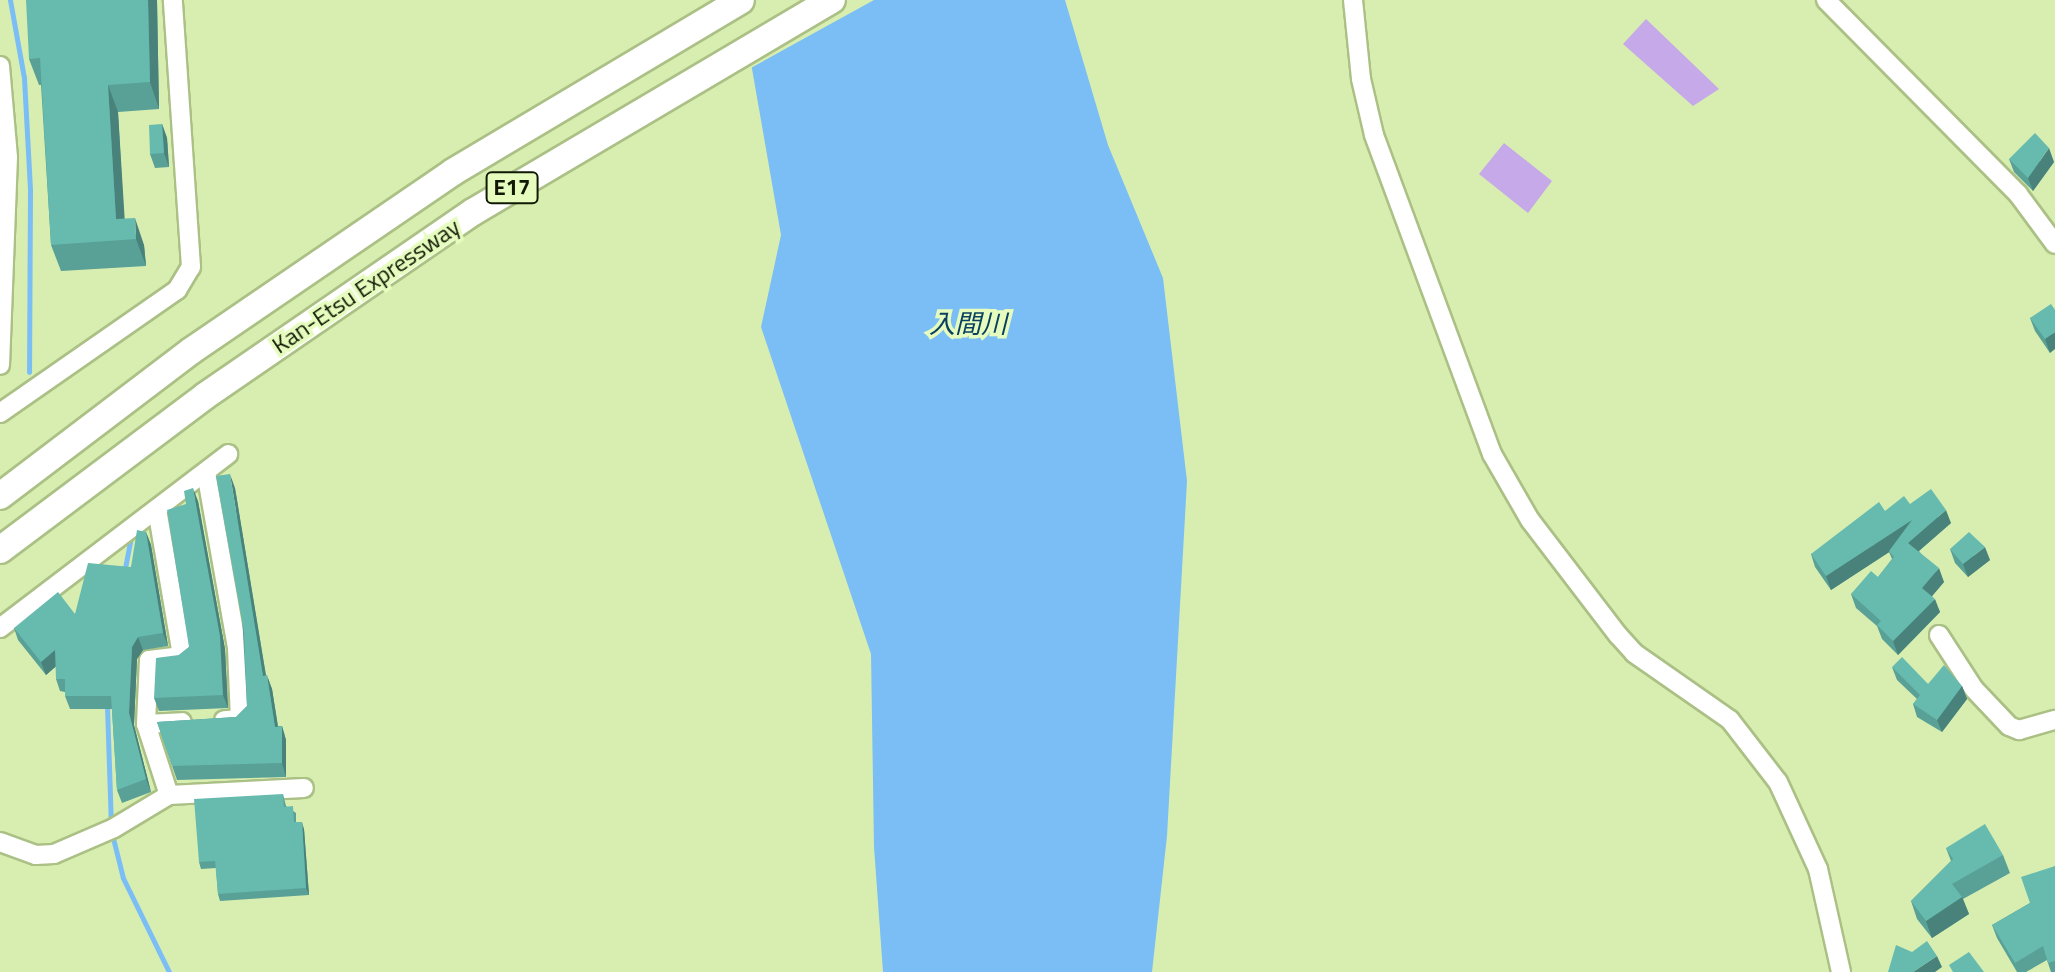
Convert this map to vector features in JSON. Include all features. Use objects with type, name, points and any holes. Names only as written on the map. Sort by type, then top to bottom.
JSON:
[{"type":"highway","name":"Kan-Etsu Expressway","points":[[0,496],[191,351],[453,172],[741,0]]},
{"type":"highway","name":"Kan-Etsu Expressway","points":[[0,550],[205,396],[473,212],[832,0]]},
{"type":"street","points":[[0,413],[177,290],[191,267],[173,0]]},
{"type":"street","points":[[1353,0],[1361,79],[1374,135],[1492,454],[1530,520],[1618,635],[1634,653],[1730,720],[1778,782],[1818,869],[1841,972]]},
{"type":"street","points":[[1826,0],[2047,214],[2055,244]]},
{"type":"street","points":[[0,66],[8,157],[0,365]]},
{"type":"street","points":[[0,628],[228,454]]},
{"type":"street","points":[[146,724],[240,719],[237,648],[206,472]]},
{"type":"street","points":[[157,509],[182,656],[149,660],[146,724],[169,795]]},
{"type":"street","points":[[1939,635],[1974,689],[2009,726],[2019,730],[2055,720]]},
{"type":"street","points":[[0,842],[36,855],[109,830],[169,795],[304,788]]},
{"type":"shaded area","points":[[1646,19],[1719,89],[1693,106],[1623,44]]},
{"type":"shaded area","points":[[1504,143],[1552,181],[1528,213],[1479,174]]},
{"type":"water","name":"入間川","points":[[740,0],[1065,0],[1108,145],[1163,278],[1187,481],[1167,836],[1152,972],[883,972],[874,847],[871,654],[761,327],[781,235]]},
{"type":"pier","points":[[736,0],[874,0],[749,69]]},
{"type":"building","points":[[26,0],[148,0],[150,82],[108,85],[116,219],[135,218],[136,239],[51,245],[40,58],[29,59]]},
{"type":"building","points":[[162,124],[164,153],[150,154],[149,125]]},
{"type":"building","points":[[2035,133],[2049,148],[2028,178],[2009,159]]},
{"type":"building","points":[[2051,304],[2055,310],[2055,332],[2045,339],[2030,318]]},
{"type":"building","points":[[230,474],[263,676],[267,675],[275,727],[282,726],[282,763],[172,766],[157,722],[236,717],[247,706],[244,632],[216,476]]},
{"type":"building","points":[[193,488],[220,636],[223,695],[154,698],[156,658],[179,655],[189,647],[167,510],[186,504],[184,491]]},
{"type":"building","points":[[1931,489],[1946,510],[1908,543],[1939,568],[1922,588],[1935,599],[1893,641],[1877,625],[1881,621],[1851,594],[1871,571],[1878,577],[1894,557],[1889,551],[1912,520],[1826,576],[1811,554],[1879,502],[1885,511],[1904,496],[1910,504]]},
{"type":"building","points":[[137,530],[146,532],[163,633],[138,637],[132,647],[129,713],[146,779],[117,790],[111,696],[65,696],[65,679],[56,679],[55,650],[41,662],[14,628],[58,592],[75,614],[88,563],[131,567]]},
{"type":"building","points":[[1969,532],[1985,547],[1963,564],[1950,549]]},
{"type":"building","points":[[1902,657],[1928,684],[1944,665],[1962,686],[1937,720],[1913,704],[1920,695],[1892,667]]},
{"type":"building","points":[[283,794],[284,807],[293,806],[294,822],[302,822],[306,888],[218,894],[215,861],[199,862],[194,799]]},
{"type":"building","points":[[1985,824],[2003,855],[1952,884],[1962,897],[1926,921],[1911,901],[1953,859],[1946,848]]},
{"type":"building","points":[[2055,866],[2055,961],[2048,963],[2043,946],[2015,963],[1992,925],[2030,903],[2021,877]]},
{"type":"building","points":[[1927,941],[1937,956],[1913,972],[1888,972],[1896,945],[1912,952]]},
{"type":"building","points":[[1969,952],[1984,972],[1953,972],[1949,965]]},
{"type":"waterway","points":[[10,0],[24,78],[30,190],[29,372]]},
{"type":"waterway","points":[[124,573],[131,538]]},
{"type":"waterway","points":[[107,706],[111,824]]},
{"type":"waterway","points":[[112,834],[123,878],[169,972]]}]
